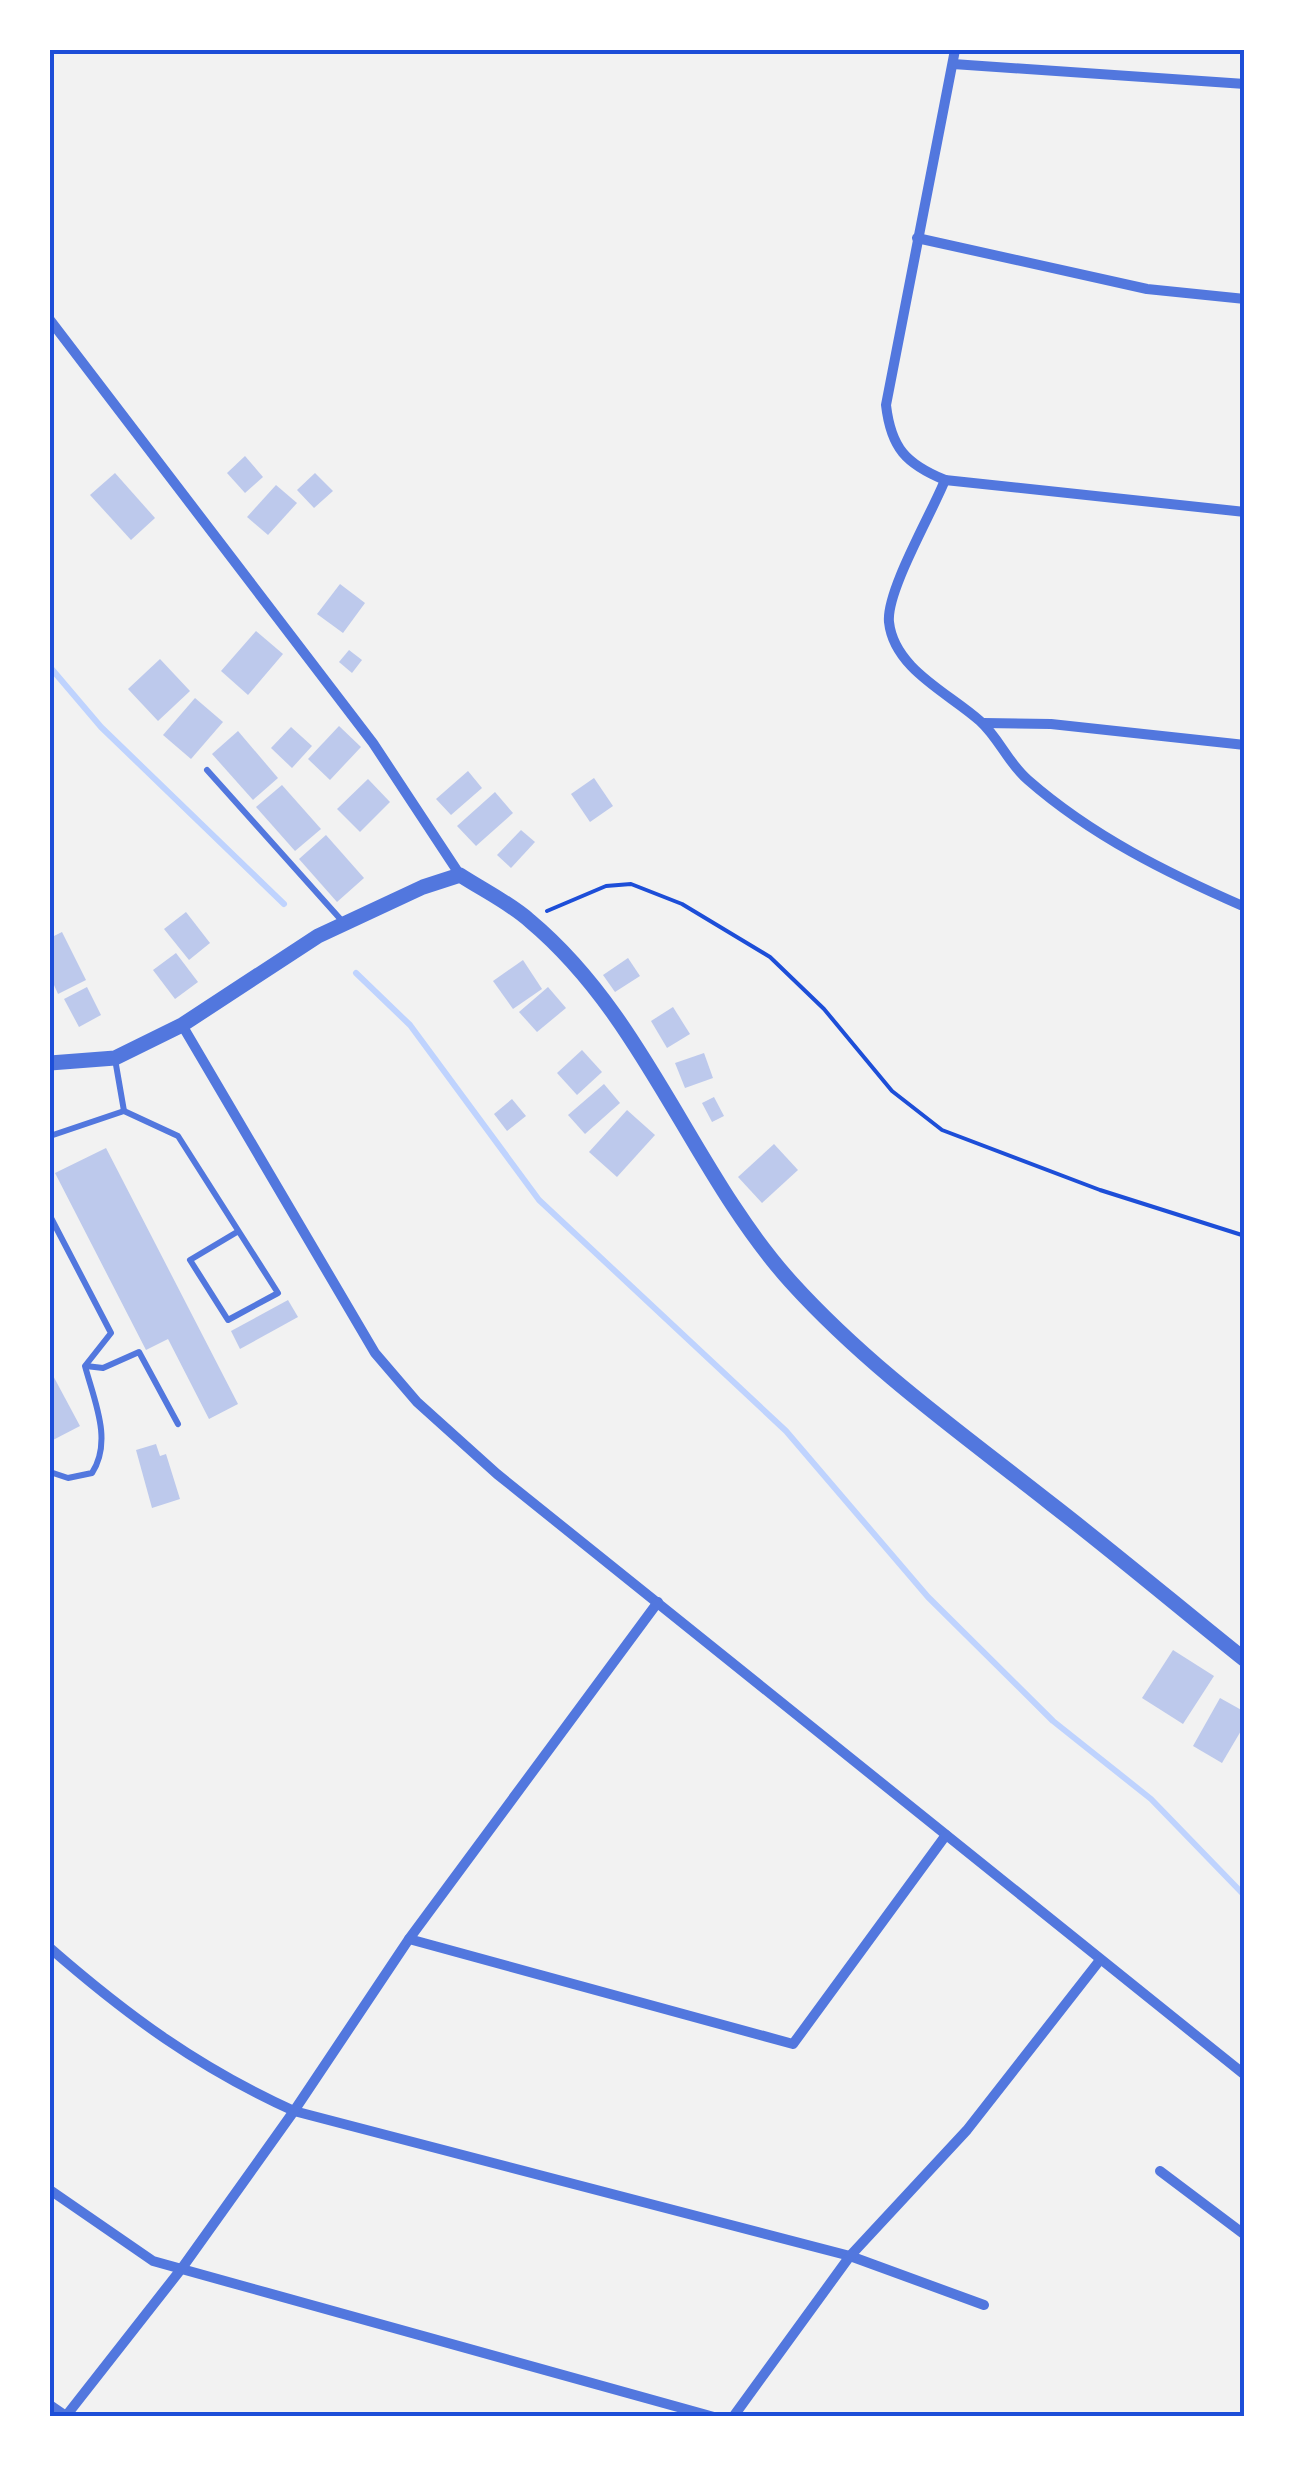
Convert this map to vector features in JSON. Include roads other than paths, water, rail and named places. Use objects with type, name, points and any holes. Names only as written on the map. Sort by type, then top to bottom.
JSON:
[{"type":"street","points":[[955,50],[886,404],[896,448],[918,468],[945,480],[1245,512]]},
{"type":"street","points":[[954,64],[1245,84]]},
{"type":"street","points":[[917,238],[1147,289],[1245,299]]},
{"type":"street","points":[[50,320],[373,743],[460,875],[528,919],[580,974],[643,1056],[752,1232],[830,1322],[946,1426],[1051,1503],[1245,1660]]},
{"type":"street","points":[[945,480],[891,603],[891,631],[919,675],[983,723],[1007,761],[1077,819],[1116,846],[1245,907]]},
{"type":"street","points":[[983,723],[1052,724],[1245,745]]},
{"type":"street","points":[[50,1063],[114,1058],[182,1025],[318,936],[460,875]]},
{"type":"street","points":[[182,1025],[386,1365],[445,1430],[1245,2076]]},
{"type":"street","points":[[50,2408],[68,2417],[182,2268],[294,2111],[409,1938],[658,1602]]},
{"type":"street","points":[[409,1938],[793,2044],[946,1836]]},
{"type":"street","points":[[50,1948],[162,2040],[238,2086],[294,2111],[850,2256],[984,2305]]},
{"type":"street","points":[[733,2417],[850,2256],[967,2130],[1100,1960]]},
{"type":"street","points":[[1160,2170],[1245,2234]]},
{"type":"street","points":[[50,2190],[153,2261],[714,2417]]},
{"type":"lane","points":[[207,770],[344,924]]},
{"type":"lane","points":[[114,1058],[124,1111]]},
{"type":"lane","points":[[50,1136],[124,1111],[178,1136],[278,1293],[228,1320],[190,1260],[237,1232]]},
{"type":"lane","points":[[50,1216],[111,1332],[85,1366]]},
{"type":"lane","points":[[85,1366],[103,1368],[139,1352],[178,1424]]},
{"type":"lane","points":[[50,1472],[68,1478],[92,1473],[102,1458],[102,1432],[85,1366]]},
{"type":"waterway","points":[[50,667],[101,727],[284,904]]},
{"type":"waterway","points":[[356,973],[410,1025],[539,1200],[786,1431],[928,1597],[1053,1721],[1151,1799],[1245,1896]]}]
